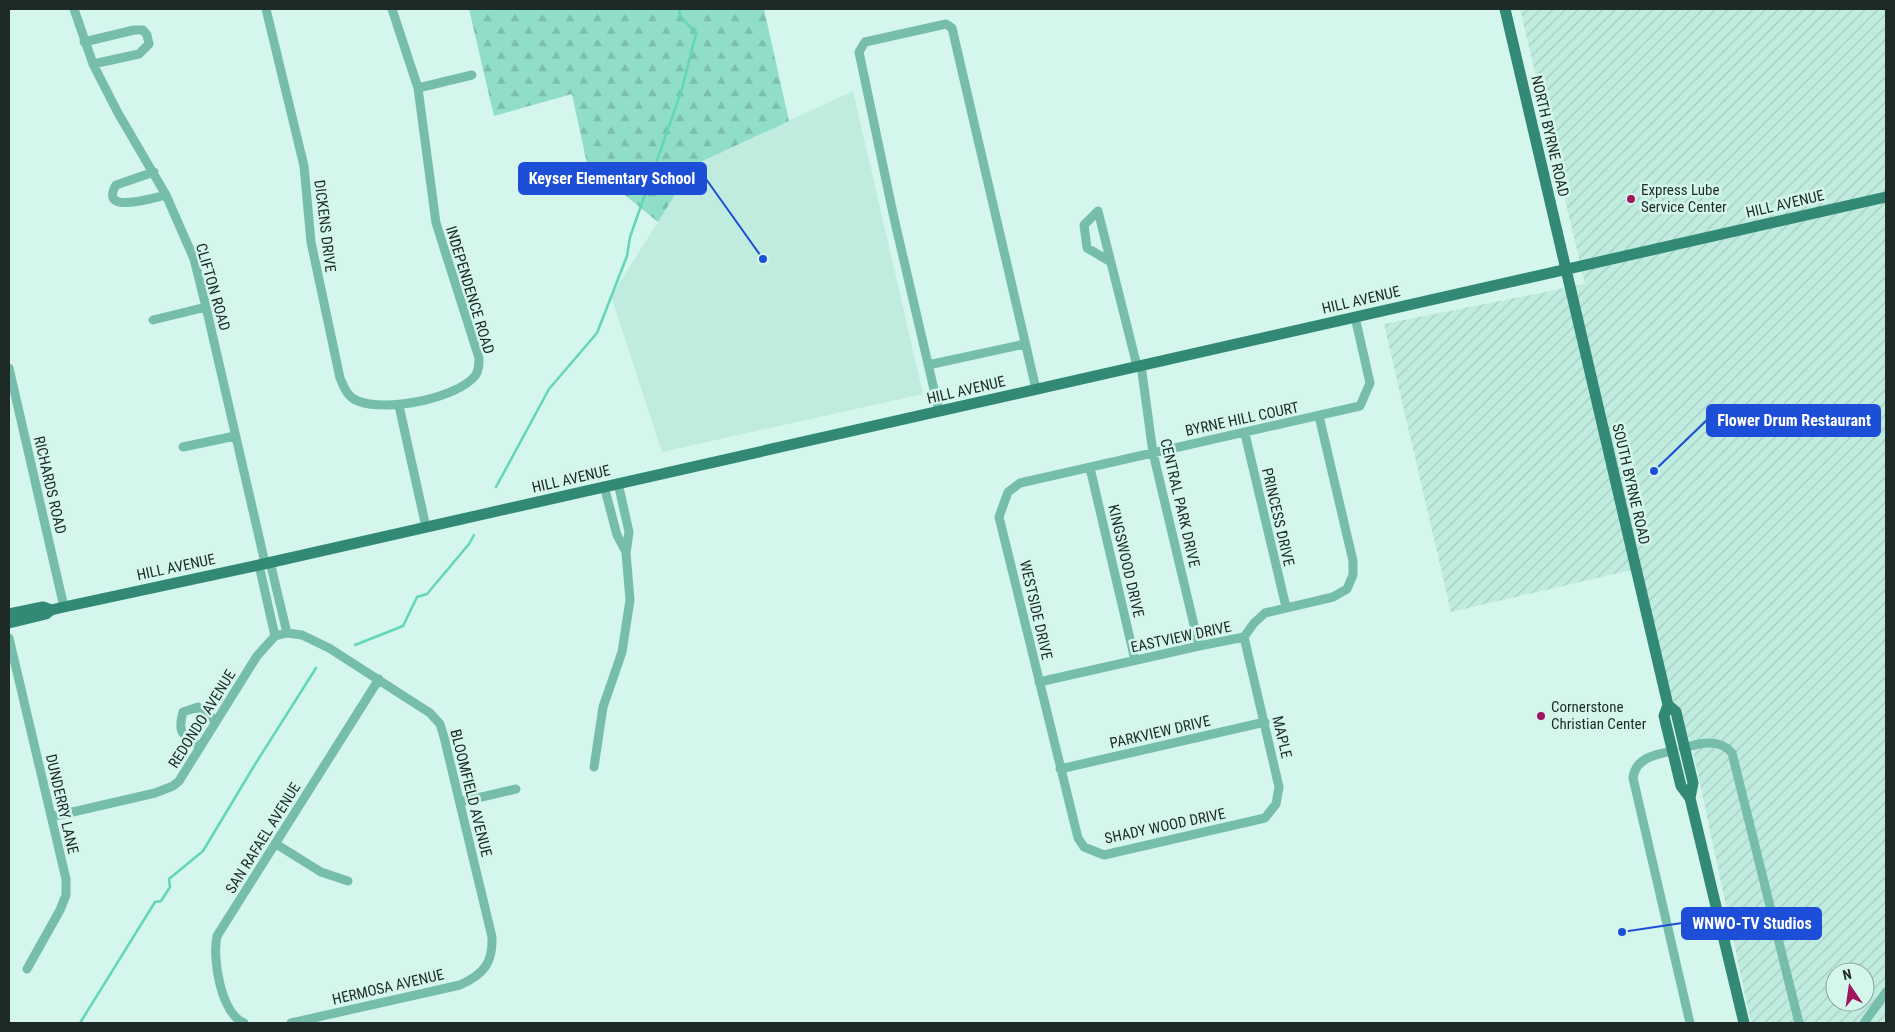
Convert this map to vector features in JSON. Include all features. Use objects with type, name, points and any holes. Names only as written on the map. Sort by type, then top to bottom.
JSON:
[{"type":"main road","name":"NORTH BYRNE ROAD","points":[[1505,9],[1565,270]]},
{"type":"main road","name":"HILL AVENUE","points":[[9,623],[46,614],[51,610],[64,607],[1886,197]]},
{"type":"main road","name":"SOUTH BYRNE ROAD","points":[[1565,270],[1668,704],[1664,716],[1678,749],[1680,786],[1690,798],[1744,1023]]},
{"type":"main road","name":"HILL AVENUE","points":[[9,614],[44,606],[51,610]]},
{"type":"street","name":"CLIFTON ROAD","points":[[74,9],[93,64],[118,113],[166,195],[194,260],[265,563]]},
{"type":"street","name":"DICKENS DRIVE","points":[[266,9],[304,166],[315,264],[340,378],[346,393],[357,401],[376,405],[399,406]]},
{"type":"street","name":"INDEPENDENCE ROAD","points":[[392,9],[418,88],[436,223],[479,366],[475,375],[454,392],[399,406]]},
{"type":"street","points":[[939,411],[894,218],[859,52],[865,42],[946,24],[952,28],[1036,389]]},
{"type":"street","points":[[84,42],[134,30],[143,30],[147,35],[149,44],[139,54],[93,64]]},
{"type":"street","points":[[418,88],[472,75]]},
{"type":"street","points":[[154,172],[116,185],[112,191],[113,196],[118,202],[125,204],[166,195]]},
{"type":"street","name":"CENTRAL PARK DRIVE","points":[[1111,262],[1086,248],[1084,226],[1098,211],[1139,366],[1153,452],[1198,646]]},
{"type":"street","points":[[153,320],[206,307]]},
{"type":"street","name":"BYRNE HILL COURT","points":[[1040,479],[1360,406],[1370,383],[1355,317]]},
{"type":"street","points":[[928,365],[1025,344]]},
{"type":"street","name":"RICHARDS ROAD","points":[[9,368],[64,607]]},
{"type":"street","points":[[399,406],[426,527]]},
{"type":"street","name":"EASTVIEW DRIVE","points":[[1039,682],[1244,637],[1254,623],[1265,613],[1333,597],[1347,589],[1353,575],[1353,561],[1319,416]]},
{"type":"street","name":"PRINCESS DRIVE","points":[[1244,434],[1286,607]]},
{"type":"street","points":[[183,447],[235,436]]},
{"type":"street","name":"KINGSWOOD DRIVE","points":[[1090,468],[1135,660]]},
{"type":"street","name":"WESTSIDE DRIVE","points":[[1040,479],[1020,483],[1008,492],[999,517],[1075,828]]},
{"type":"street","points":[[594,767],[603,707],[622,652],[630,600],[626,553],[629,532],[618,483]]},
{"type":"street","points":[[604,486],[617,535],[626,553]]},
{"type":"street","points":[[265,563],[287,633]]},
{"type":"street","points":[[265,563],[276,636]]},
{"type":"street","name":"BLOOMFIELD AVENUE","points":[[276,636],[287,633],[302,635],[329,648],[430,713],[440,724],[492,937],[492,952],[486,967]]},
{"type":"street","name":"REDONDO AVENUE","points":[[51,817],[155,793],[179,781],[258,656],[276,636]]},
{"type":"street","name":"MAPLE","points":[[1244,637],[1280,787],[1276,804],[1265,818],[1244,823]]},
{"type":"street","name":"DUNDERRY LANE","points":[[9,638],[66,879],[66,895],[60,910],[27,969]]},
{"type":"street","name":"SAN RAFAEL AVENUE","points":[[241,1021],[232,1012],[225,999],[216,966],[214,950],[217,936],[379,679]]},
{"type":"street","points":[[200,747],[182,733],[179,725],[183,712],[198,707],[216,721]]},
{"type":"street","name":"PARKVIEW DRIVE","points":[[1060,769],[1265,722]]},
{"type":"street","points":[[1690,1023],[1633,778],[1635,769],[1640,762],[1654,755],[1699,744],[1717,743],[1729,749],[1732,753],[1799,1023]]},
{"type":"street","points":[[460,802],[516,789]]},
{"type":"street","name":"SHADY WOOD DRIVE","points":[[1075,828],[1078,838],[1084,847],[1104,855],[1244,823]]},
{"type":"street","points":[[276,844],[321,872],[348,881]]},
{"type":"street","name":"HERMOSA AVENUE","points":[[291,1023],[323,1020],[460,985],[475,978],[486,967]]},
{"type":"street","points":[[1864,1023],[1886,992]]},
{"type":"shaded area","points":[[1520,9],[1886,9],[1886,1023],[1751,1023],[1692,746],[1658,663],[1636,569],[1451,612],[1384,324],[1585,284]]},
{"type":"shaded area","points":[[853,91],[923,394],[662,452],[611,296],[694,165]]},
{"type":"green space","points":[[469,9],[764,9],[789,121],[694,165],[658,222],[587,164],[572,94],[494,116]]},
{"type":"waterway","points":[[496,487],[549,389],[597,333],[627,256],[630,237],[682,89],[696,33],[680,16],[679,9]]},
{"type":"waterway","points":[[355,645],[403,626],[417,597],[427,594],[469,544],[474,535]]},
{"type":"waterway","points":[[80,1023],[155,902],[161,901],[170,887],[169,879],[203,851],[316,668]]},
{"type":"place","name":"Express Lube Service Center","points":[[1631,199]]},
{"type":"place","name":"Keyser Elementary School","points":[[763,259]]},
{"type":"place","name":"Flower Drum Restaurant","points":[[1654,471]]},
{"type":"place","name":"Cornerstone Christian Center","points":[[1541,716]]},
{"type":"place","name":"WNWO-TV Studios","points":[[1622,932]]}]
